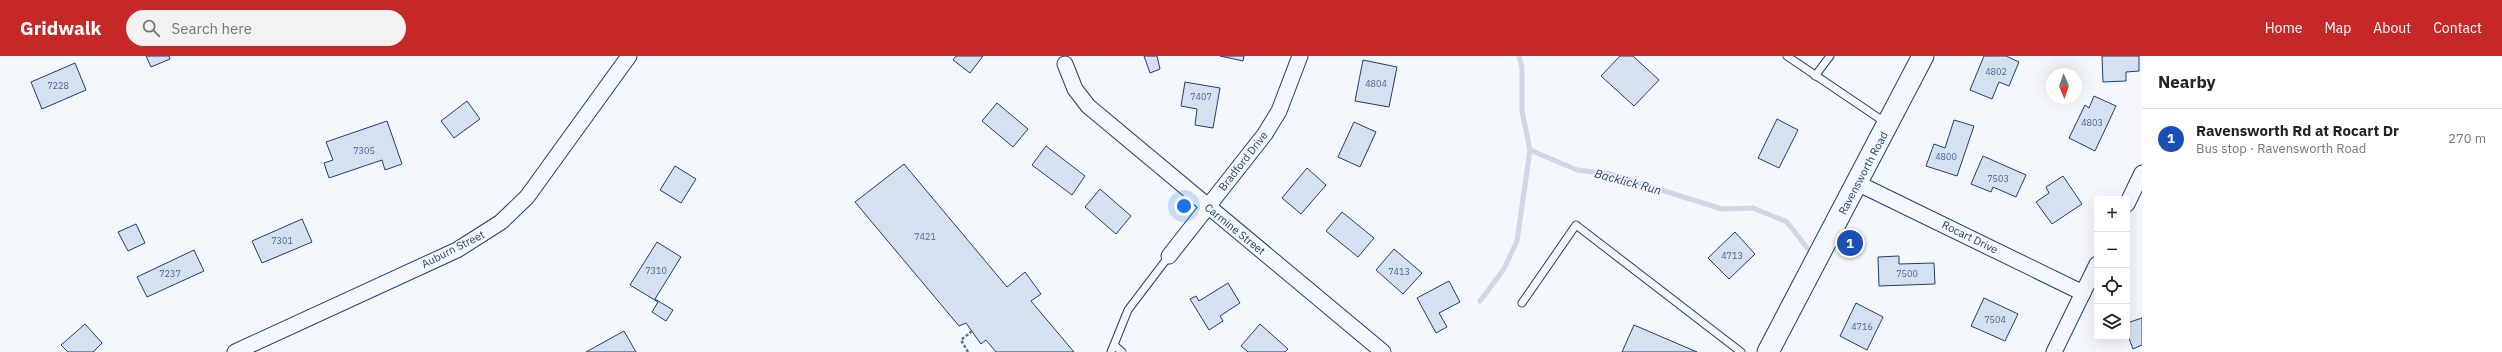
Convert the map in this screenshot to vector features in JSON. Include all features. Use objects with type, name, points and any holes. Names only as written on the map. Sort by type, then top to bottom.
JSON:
[{"type":"main road","name":"Ravensworth Road","points":[[1768,352],[1923,56]]},
{"type":"street","name":"Auburn Street","points":[[235,352],[458,250],[501,222],[527,197],[629,56]]},
{"type":"street","name":"Bradford Drive","points":[[1169,256],[1265,134],[1279,111],[1300,56]]},
{"type":"street","name":"Carmine Street","points":[[1065,64],[1075,89],[1088,106],[1383,352]]},
{"type":"street","points":[[2132,202],[2142,173]]},
{"type":"street","name":"Rocart Drive","points":[[1857,182],[2083,293]]},
{"type":"street","points":[[2054,352],[2095,268]]},
{"type":"lane","points":[[1787,56],[1888,125]]},
{"type":"lane","points":[[1815,76],[1830,56]]},
{"type":"lane","points":[[1522,304],[1576,225],[1741,352]]},
{"type":"lane","points":[[1122,352],[1113,348],[1128,310],[1169,256]]},
{"type":"path","points":[[968,352],[961,340],[972,331]]},
{"type":"building","points":[[146,56],[169,56],[170,59],[151,67]]},
{"type":"building","points":[[956,56],[983,56],[970,73],[953,60]]},
{"type":"building","points":[[1144,56],[1157,56],[1160,69],[1150,73]]},
{"type":"building","points":[[1220,56],[1244,56],[1243,61]]},
{"type":"building","points":[[1620,56],[1633,56],[1659,80],[1634,106],[1601,76]]},
{"type":"building","points":[[1984,56],[2006,56],[2019,62],[2009,86],[1999,82],[1992,99],[1970,90]]},
{"type":"building","points":[[2102,56],[2139,56],[2139,71],[2126,72],[2126,81],[2103,82]]},
{"type":"building","points":[[1363,60],[1397,67],[1389,107],[1355,101]]},
{"type":"building","points":[[75,63],[86,90],[42,109],[31,82]]},
{"type":"building","points":[[1185,82],[1220,88],[1213,128],[1195,125],[1197,109],[1181,106]]},
{"type":"building","points":[[2094,96],[2116,106],[2095,151],[2069,138],[2085,105],[2089,108]]},
{"type":"building","points":[[467,101],[480,119],[454,138],[441,121]]},
{"type":"building","points":[[997,103],[1028,129],[1013,147],[982,121]]},
{"type":"building","points":[[1777,119],[1798,130],[1779,168],[1758,158]]},
{"type":"building","points":[[1954,120],[1974,126],[1957,176],[1926,166],[1934,144],[1945,148]]},
{"type":"building","points":[[387,121],[402,164],[385,170],[382,160],[329,178],[324,163],[333,160],[326,142]]},
{"type":"building","points":[[1354,122],[1376,132],[1360,167],[1338,157]]},
{"type":"building","points":[[1046,146],[1085,176],[1072,195],[1032,165]]},
{"type":"building","points":[[1983,156],[2026,175],[2016,197],[1993,187],[1991,192],[1971,184]]},
{"type":"building","points":[[904,164],[1007,287],[1025,272],[1041,294],[1031,301],[1074,352],[996,352],[986,340],[981,344],[966,323],[959,326],[855,202]]},
{"type":"building","points":[[675,166],[696,179],[681,203],[660,190]]},
{"type":"building","points":[[1307,168],[1326,185],[1301,214],[1282,198]]},
{"type":"building","points":[[2063,176],[2082,204],[2052,224],[2036,202],[2049,193],[2046,187]]},
{"type":"building","points":[[1100,189],[1131,216],[1116,234],[1085,207]]},
{"type":"building","points":[[1342,212],[1374,238],[1358,257],[1326,231]]},
{"type":"building","points":[[302,219],[312,242],[262,263],[252,241]]},
{"type":"building","points":[[136,224],[145,243],[128,251],[118,232]]},
{"type":"building","points":[[1735,232],[1755,254],[1729,279],[1708,258]]},
{"type":"building","points":[[657,242],[681,257],[655,299],[673,310],[666,321],[652,312],[658,302],[630,285]]},
{"type":"building","points":[[1394,249],[1422,273],[1403,294],[1376,270]]},
{"type":"building","points":[[194,250],[204,271],[147,297],[137,277]]},
{"type":"building","points":[[1899,256],[1899,264],[1934,263],[1935,284],[1879,286],[1878,257]]},
{"type":"building","points":[[1449,281],[1460,302],[1439,313],[1447,327],[1436,333],[1417,298]]},
{"type":"building","points":[[1228,283],[1240,303],[1220,316],[1223,321],[1209,330],[1190,299],[1196,296],[1199,301]]},
{"type":"building","points":[[1984,298],[2018,314],[2005,341],[1971,326]]},
{"type":"building","points":[[1856,303],[1883,317],[1867,350],[1840,336]]},
{"type":"building","points":[[2142,318],[2142,345],[2133,349],[2130,340],[2130,322]]},
{"type":"building","points":[[85,324],[102,343],[93,352],[68,352],[61,345]]},
{"type":"building","points":[[1260,324],[1288,349],[1285,352],[1248,352],[1241,346]]},
{"type":"building","points":[[1634,325],[1697,352],[1622,352]]},
{"type":"building","points":[[624,331],[636,352],[586,352]]},
{"type":"waterway","name":"Backlick Run","points":[[1519,56],[1522,67],[1522,111],[1530,150],[1577,170],[1610,174],[1722,209],[1753,208],[1787,222],[1808,249]]},
{"type":"waterway","points":[[1480,301],[1504,269],[1517,241],[1530,150]]},
{"type":"place","name":"Ravensworth Rd at Rocart Dr","points":[[1850,243]]}]
